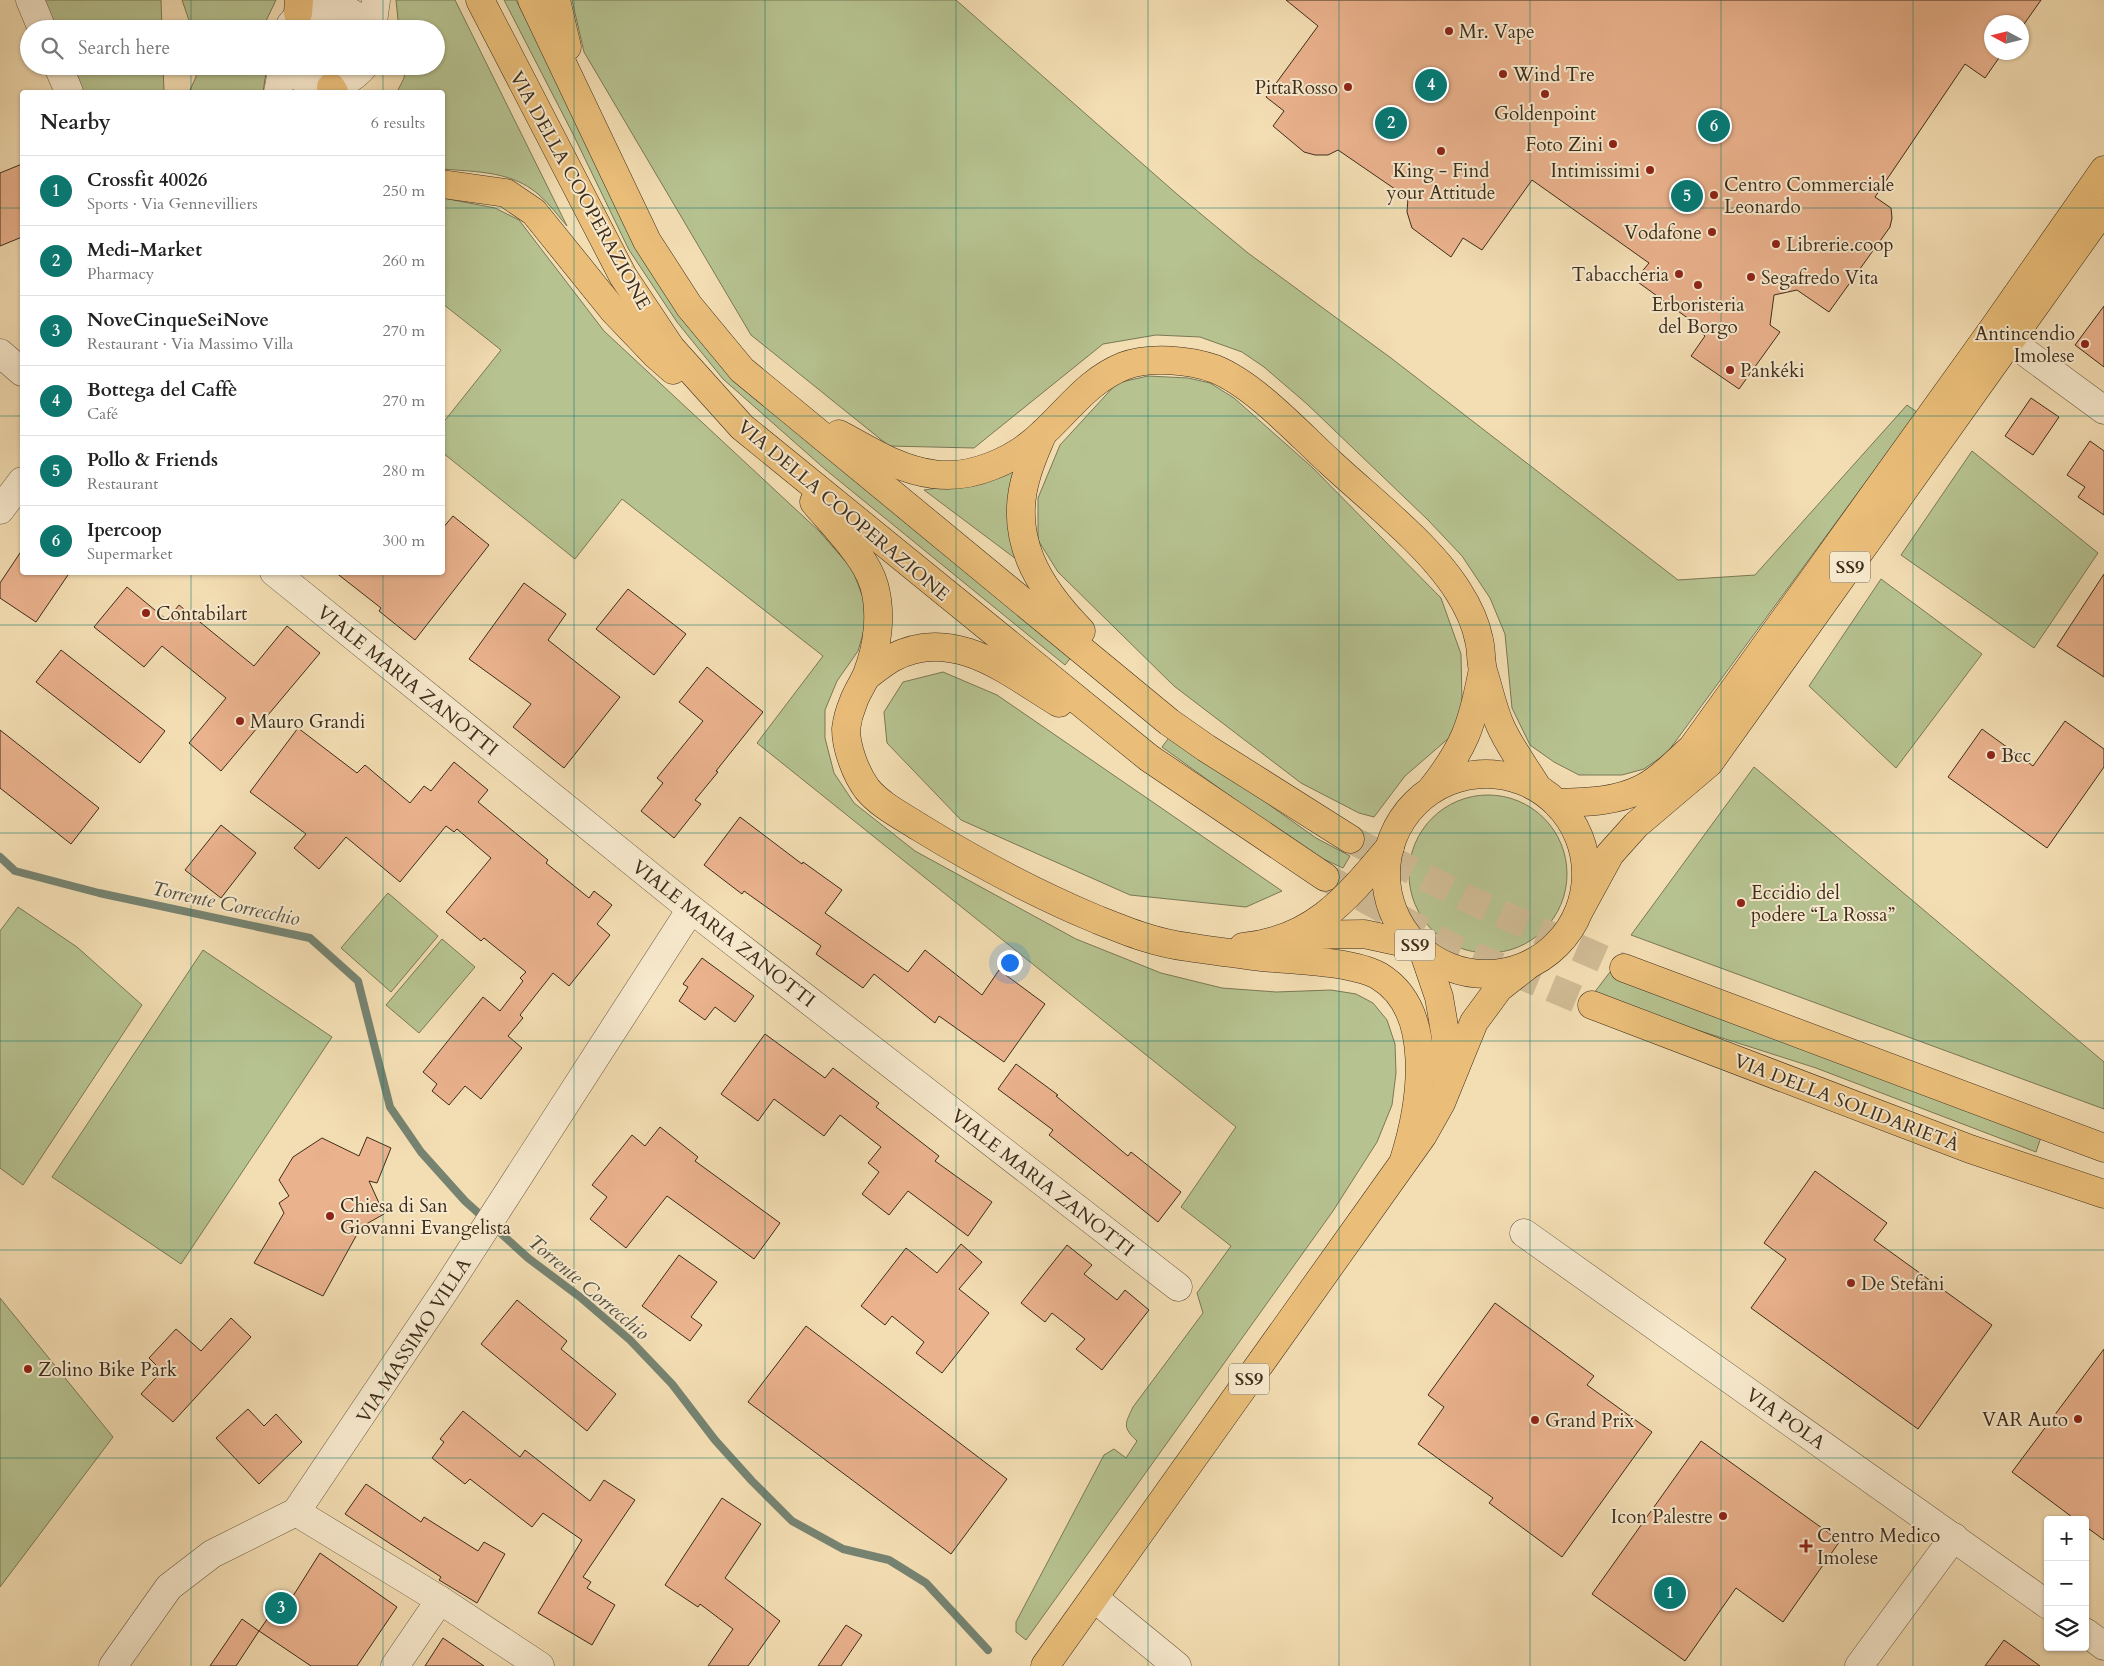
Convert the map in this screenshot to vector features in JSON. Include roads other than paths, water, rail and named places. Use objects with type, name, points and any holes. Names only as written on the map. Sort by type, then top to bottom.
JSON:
[{"type":"main road","name":"VIA DELLA COOPERAZIONE","points":[[480,0],[623,276],[671,348],[746,431],[1150,758],[1325,877]]},
{"type":"main road","name":"VIA DELLA COOPERAZIONE","points":[[532,0],[647,240],[689,306],[742,370],[1169,722],[1206,748],[1350,839]]},
{"type":"main road","points":[[556,0],[585,109]]},
{"type":"main road","name":"SS9","points":[[1547,795],[1594,801],[1641,789],[1665,773],[1692,748],[1999,322],[2104,170]]},
{"type":"main road","points":[[445,184],[506,193],[534,212],[613,310],[656,355],[746,431],[813,500],[864,564],[873,582],[879,606],[875,649],[867,676],[853,700],[846,729],[853,761],[868,790],[889,808],[956,850],[1050,900],[1145,939],[1187,947],[1345,966],[1378,976],[1402,998],[1413,1018],[1419,1046],[1413,1132],[1404,1160]]},
{"type":"main road","name":"SS9","points":[[1045,1666],[1423,1135],[1441,1103],[1474,1022],[1499,988],[1527,966],[1550,952],[1562,939],[1610,854],[1636,825],[1709,763],[2104,209]]},
{"type":"main road","points":[[742,370],[838,434],[894,463],[933,474],[962,474],[996,464],[1042,434],[1081,392],[1105,375],[1127,364],[1152,361],[1196,364],[1217,370],[1250,390],[1406,533],[1445,572],[1460,592],[1470,613],[1480,640],[1482,670],[1474,715],[1463,744],[1431,790]]},
{"type":"main road","points":[[1042,434],[1026,474],[1021,504],[1024,543],[1037,577],[1059,609],[1169,722]]},
{"type":"main road","points":[[867,676],[893,658],[914,650],[956,648],[978,654],[1150,758]]},
{"type":"main road","points":[[1482,670],[1500,725],[1547,795]]},
{"type":"main road","name":"SS9","points":[[1441,1103],[1445,1079],[1446,1038],[1439,997],[1419,949],[1399,924],[1389,899],[1386,873],[1390,847],[1406,815],[1431,790],[1458,778],[1495,774],[1517,778],[1547,795],[1574,826],[1584,853],[1586,891],[1580,910]]},
{"type":"main road","points":[[1216,950],[1260,945],[1291,935],[1316,923],[1339,905],[1390,847]]},
{"type":"main road","points":[[1291,935],[1364,934],[1419,949]]},
{"type":"main road","name":"SS9","points":[[1419,949],[1442,964],[1463,972],[1484,975],[1507,973],[1527,966]]},
{"type":"main road","points":[[1624,968],[2104,1148]]},
{"type":"main road","name":"VIA DELLA SOLIDARIETÀ","points":[[1592,1005],[1970,1149],[2104,1194]]},
{"type":"main road","points":[[2001,1110],[2104,1136]]},
{"type":"main road","points":[[1970,1149],[2104,1210]]},
{"type":"street","points":[[30,0],[38,20]]},
{"type":"street","points":[[373,20],[376,0]]},
{"type":"street","points":[[295,14],[320,2],[332,1],[358,14],[362,20]]},
{"type":"street","points":[[62,75],[68,90]]},
{"type":"street","points":[[278,90],[281,75]]},
{"type":"street","points":[[300,75],[305,80],[323,89],[344,84],[357,75]]},
{"type":"street","points":[[2010,341],[2104,410]]},
{"type":"street","points":[[0,353],[20,370]]},
{"type":"street","points":[[0,510],[20,483]]},
{"type":"street","name":"VIALE MARIA ZANOTTI","points":[[278,575],[691,909],[1178,1287]]},
{"type":"street","name":"VIA MASSIMO VILLA","points":[[113,1666],[169,1587],[212,1554],[296,1512],[353,1430],[474,1246],[691,909]]},
{"type":"street","name":"VIA POLA","points":[[1524,1233],[2044,1602]]},
{"type":"street","points":[[296,1512],[440,1600],[540,1666]]},
{"type":"street","points":[[1859,1666],[1954,1537]]},
{"type":"street","points":[[1094,1598],[1177,1666]]},
{"type":"street","points":[[395,1666],[440,1600]]},
{"type":"street","points":[[2089,1635],[2104,1646]]},
{"type":"waterway","name":"Torrente Correcchio","points":[[0,857],[15,871],[99,893],[310,938],[358,981],[390,1107],[421,1152],[465,1201],[528,1258],[580,1297],[630,1340],[672,1384],[715,1440],[792,1521],[843,1549],[889,1560],[926,1583],[988,1650]]},
{"type":"tunnel","points":[[1350,839],[1472,901],[1624,968]]},
{"type":"tunnel","points":[[1325,877],[1450,946],[1592,1005]]},
{"type":"place","name":"Mr. Vape","points":[[1449,31]]},
{"type":"place","name":"Wind Tre","points":[[1503,74]]},
{"type":"place","name":"Bottega del Caffè","points":[[1431,85]]},
{"type":"place","name":"PittaRosso","points":[[1348,87]]},
{"type":"place","name":"Goldenpoint","points":[[1545,94]]},
{"type":"place","name":"Medi-Market","points":[[1391,123]]},
{"type":"place","name":"Ipercoop","points":[[1714,126]]},
{"type":"place","name":"Foto Zini","points":[[1613,144]]},
{"type":"place","name":"King - Find your Attitude","points":[[1441,151]]},
{"type":"place","name":"Intimissimi","points":[[1650,170]]},
{"type":"place","name":"Centro Commerciale Leonardo","points":[[1714,195]]},
{"type":"place","name":"Pollo & Friends","points":[[1687,196]]},
{"type":"place","name":"Vodafone","points":[[1712,232]]},
{"type":"place","name":"Librerie.coop","points":[[1776,244]]},
{"type":"place","name":"Tabaccheria","points":[[1679,274]]},
{"type":"place","name":"Segafredo Vita","points":[[1751,277]]},
{"type":"place","name":"Erboristeria del Borgo","points":[[1698,285]]},
{"type":"place","name":"Antincendio Imolese","points":[[2085,344]]},
{"type":"place","name":"Pankéki","points":[[1730,370]]},
{"type":"place","name":"Contabilart","points":[[146,613]]},
{"type":"place","name":"Mauro Grandi","points":[[240,721]]},
{"type":"place","name":"Bcc","points":[[1991,755]]},
{"type":"place","name":"Eccidio del podere “La Rossa”","points":[[1741,903]]},
{"type":"place","name":"Chiesa di San Giovanni Evangelista","points":[[330,1216]]},
{"type":"place","name":"De Stefani","points":[[1851,1283]]},
{"type":"place","name":"Zolino Bike Park","points":[[28,1369]]},
{"type":"place","name":"VAR Auto","points":[[2078,1419]]},
{"type":"place","name":"Grand Prix","points":[[1535,1420]]},
{"type":"place","name":"Icon Palestre","points":[[1723,1516]]},
{"type":"place","name":"Centro Medico Imolese","points":[[1806,1546]]},
{"type":"place","name":"Crossfit 40026","points":[[1670,1593]]},
{"type":"place","name":"NoveCinqueSeiNove","points":[[281,1608]]}]
